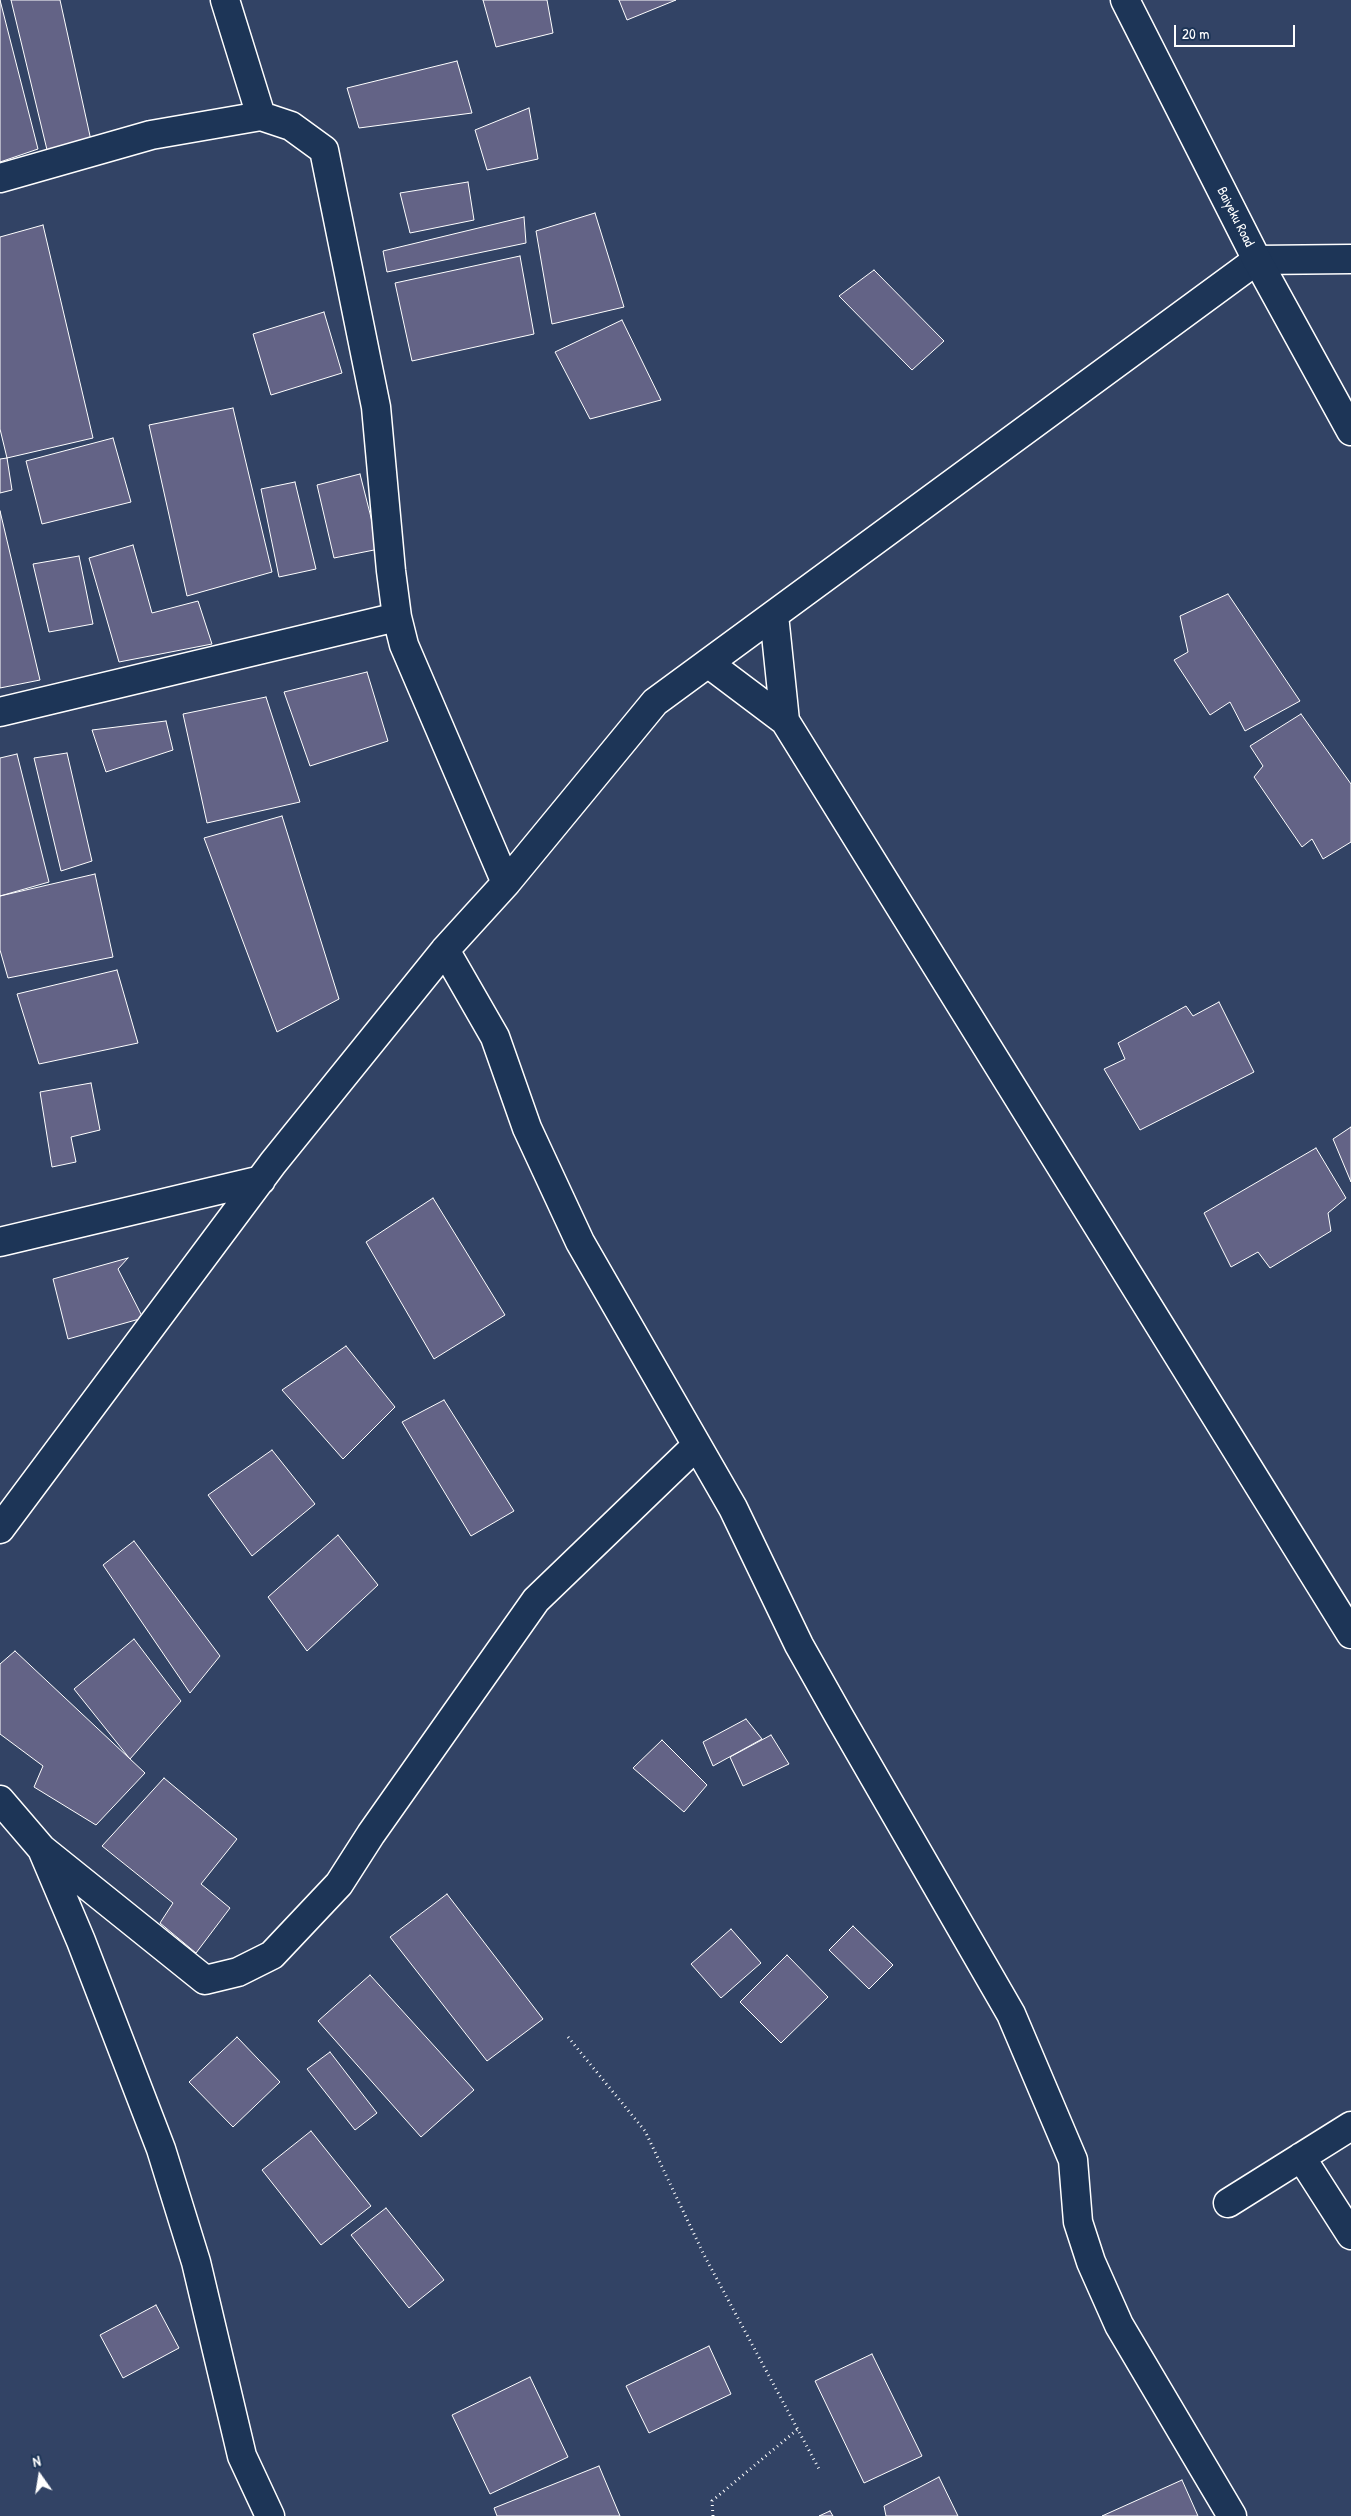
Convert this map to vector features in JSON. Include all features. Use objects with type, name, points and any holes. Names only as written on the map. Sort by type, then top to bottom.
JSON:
[{"type":"street","points":[[225,0],[261,116]]},
{"type":"street","name":"Baiyeku Road","points":[[1125,0],[1257,260],[1351,431]]},
{"type":"street","points":[[0,178],[151,134],[261,116],[291,126],[324,150],[376,407],[397,617],[404,646],[506,883]]},
{"type":"street","points":[[0,1529],[261,1180],[445,950],[506,883],[655,702],[1257,260],[1351,259]]},
{"type":"street","points":[[774,615],[785,721]]},
{"type":"street","points":[[0,712],[397,617]]},
{"type":"street","points":[[708,663],[785,721],[1351,1634]]},
{"type":"street","points":[[445,950],[495,1037],[527,1128],[580,1242],[733,1508],[800,1645],[839,1716],[1011,2014],[1073,2160],[1078,2222],[1091,2262],[1119,2326],[1232,2516]]},
{"type":"street","points":[[0,1242],[261,1180]]},
{"type":"street","points":[[0,1800],[42,1848],[205,1980],[238,1972],[272,1955],[339,1884],[371,1834],[536,1600],[696,1446]]},
{"type":"street","points":[[42,1848],[82,1940],[161,2149],[196,2262],[242,2456],[270,2516]]},
{"type":"street","points":[[1228,2203],[1351,2126]]},
{"type":"street","points":[[1300,2157],[1351,2235]]},
{"type":"path","points":[[568,2037],[645,2131],[704,2255],[819,2469]]},
{"type":"path","points":[[714,2516],[712,2502],[798,2428]]},
{"type":"building","points":[[0,0],[38,149],[0,162]]},
{"type":"building","points":[[11,0],[60,0],[92,145],[48,154]]},
{"type":"building","points":[[483,0],[547,0],[553,33],[496,47]]},
{"type":"building","points":[[619,0],[676,0],[627,20]]},
{"type":"building","points":[[457,61],[472,113],[359,128],[347,88]]},
{"type":"building","points":[[529,108],[538,159],[487,170],[475,130]]},
{"type":"building","points":[[468,182],[474,220],[410,233],[400,193]]},
{"type":"building","points":[[595,213],[624,307],[552,324],[536,231]]},
{"type":"building","points":[[524,217],[526,243],[387,272],[383,251]]},
{"type":"building","points":[[43,225],[93,438],[7,458],[0,429],[0,237]]},
{"type":"building","points":[[520,256],[534,334],[412,361],[395,283]]},
{"type":"building","points":[[874,270],[944,341],[912,370],[839,296]]},
{"type":"building","points":[[324,312],[342,373],[271,395],[253,334]]},
{"type":"building","points":[[622,320],[661,400],[590,419],[555,352]]},
{"type":"building","points":[[233,408],[272,572],[187,596],[149,425]]},
{"type":"building","points":[[113,438],[131,502],[42,524],[26,461]]},
{"type":"building","points":[[7,458],[12,490],[0,493],[0,459]]},
{"type":"building","points":[[360,474],[379,549],[334,558],[317,485]]},
{"type":"building","points":[[295,482],[316,569],[279,577],[261,489]]},
{"type":"building","points":[[0,511],[40,680],[0,688]]},
{"type":"building","points":[[133,545],[152,613],[198,601],[212,644],[119,662],[89,558]]},
{"type":"building","points":[[79,556],[93,624],[49,632],[33,564]]},
{"type":"building","points":[[1228,594],[1300,701],[1245,731],[1230,702],[1210,715],[1174,660],[1188,652],[1180,616]]},
{"type":"building","points":[[367,672],[388,741],[310,766],[284,692]]},
{"type":"building","points":[[266,697],[300,802],[207,823],[183,714]]},
{"type":"building","points":[[1301,714],[1351,784],[1351,842],[1323,859],[1312,839],[1302,847],[1254,777],[1263,766],[1250,746]]},
{"type":"building","points":[[166,721],[173,750],[106,772],[92,730]]},
{"type":"building","points":[[67,753],[92,861],[61,871],[34,758]]},
{"type":"building","points":[[17,754],[49,882],[0,896],[0,758]]},
{"type":"building","points":[[282,816],[339,999],[277,1032],[204,838]]},
{"type":"building","points":[[95,874],[113,957],[8,978],[0,950],[0,896]]},
{"type":"building","points":[[117,970],[138,1043],[39,1064],[17,994]]},
{"type":"building","points":[[1219,1002],[1254,1072],[1140,1130],[1104,1069],[1125,1059],[1118,1043],[1186,1006],[1193,1016]]},
{"type":"building","points":[[91,1083],[100,1130],[71,1137],[76,1162],[52,1167],[40,1092]]},
{"type":"building","points":[[1351,1127],[1351,1182],[1333,1139]]},
{"type":"building","points":[[1316,1148],[1346,1198],[1328,1213],[1331,1231],[1270,1268],[1258,1252],[1231,1267],[1204,1213]]},
{"type":"building","points":[[433,1198],[505,1315],[434,1359],[366,1242]]},
{"type":"building","points":[[128,1258],[118,1269],[143,1318],[68,1339],[53,1279]]},
{"type":"building","points":[[346,1346],[395,1407],[343,1459],[282,1390]]},
{"type":"building","points":[[444,1400],[514,1511],[471,1536],[402,1422]]},
{"type":"building","points":[[272,1450],[315,1504],[252,1556],[208,1495]]},
{"type":"building","points":[[338,1535],[378,1585],[307,1651],[268,1597]]},
{"type":"building","points":[[134,1541],[220,1656],[190,1693],[103,1565]]},
{"type":"building","points":[[134,1639],[181,1701],[130,1759],[74,1689]]},
{"type":"building","points":[[15,1651],[145,1773],[96,1825],[34,1787],[43,1766],[0,1734],[0,1664]]},
{"type":"building","points":[[746,1719],[762,1739],[713,1766],[703,1742]]},
{"type":"building","points":[[771,1735],[789,1764],[743,1786],[730,1757]]},
{"type":"building","points":[[662,1740],[707,1785],[684,1812],[633,1768]]},
{"type":"building","points":[[164,1778],[237,1839],[201,1884],[230,1908],[196,1953],[160,1923],[173,1903],[102,1846]]},
{"type":"building","points":[[447,1894],[543,2019],[487,2061],[390,1937]]},
{"type":"building","points":[[853,1926],[893,1965],[869,1989],[829,1950]]},
{"type":"building","points":[[731,1929],[761,1963],[721,1998],[691,1964]]},
{"type":"building","points":[[787,1955],[828,1997],[781,2043],[740,2002]]},
{"type":"building","points":[[370,1975],[474,2090],[421,2137],[318,2021]]},
{"type":"building","points":[[237,2037],[280,2082],[233,2127],[189,2082]]},
{"type":"building","points":[[330,2052],[377,2113],[355,2130],[307,2069]]},
{"type":"building","points":[[311,2131],[371,2206],[321,2245],[262,2170]]},
{"type":"building","points":[[386,2208],[444,2280],[409,2308],[351,2235]]},
{"type":"building","points":[[156,2305],[179,2348],[123,2378],[100,2335]]},
{"type":"building","points":[[709,2346],[731,2394],[649,2433],[626,2386]]},
{"type":"building","points":[[872,2354],[922,2456],[864,2483],[815,2381]]},
{"type":"building","points":[[530,2377],[568,2457],[490,2494],[452,2415]]},
{"type":"building","points":[[599,2466],[620,2516],[497,2516],[494,2508]]},
{"type":"building","points":[[939,2477],[958,2516],[886,2516],[884,2506]]},
{"type":"building","points":[[1182,2480],[1198,2516],[1102,2516]]},
{"type":"building","points":[[830,2511],[833,2516],[819,2516]]}]
